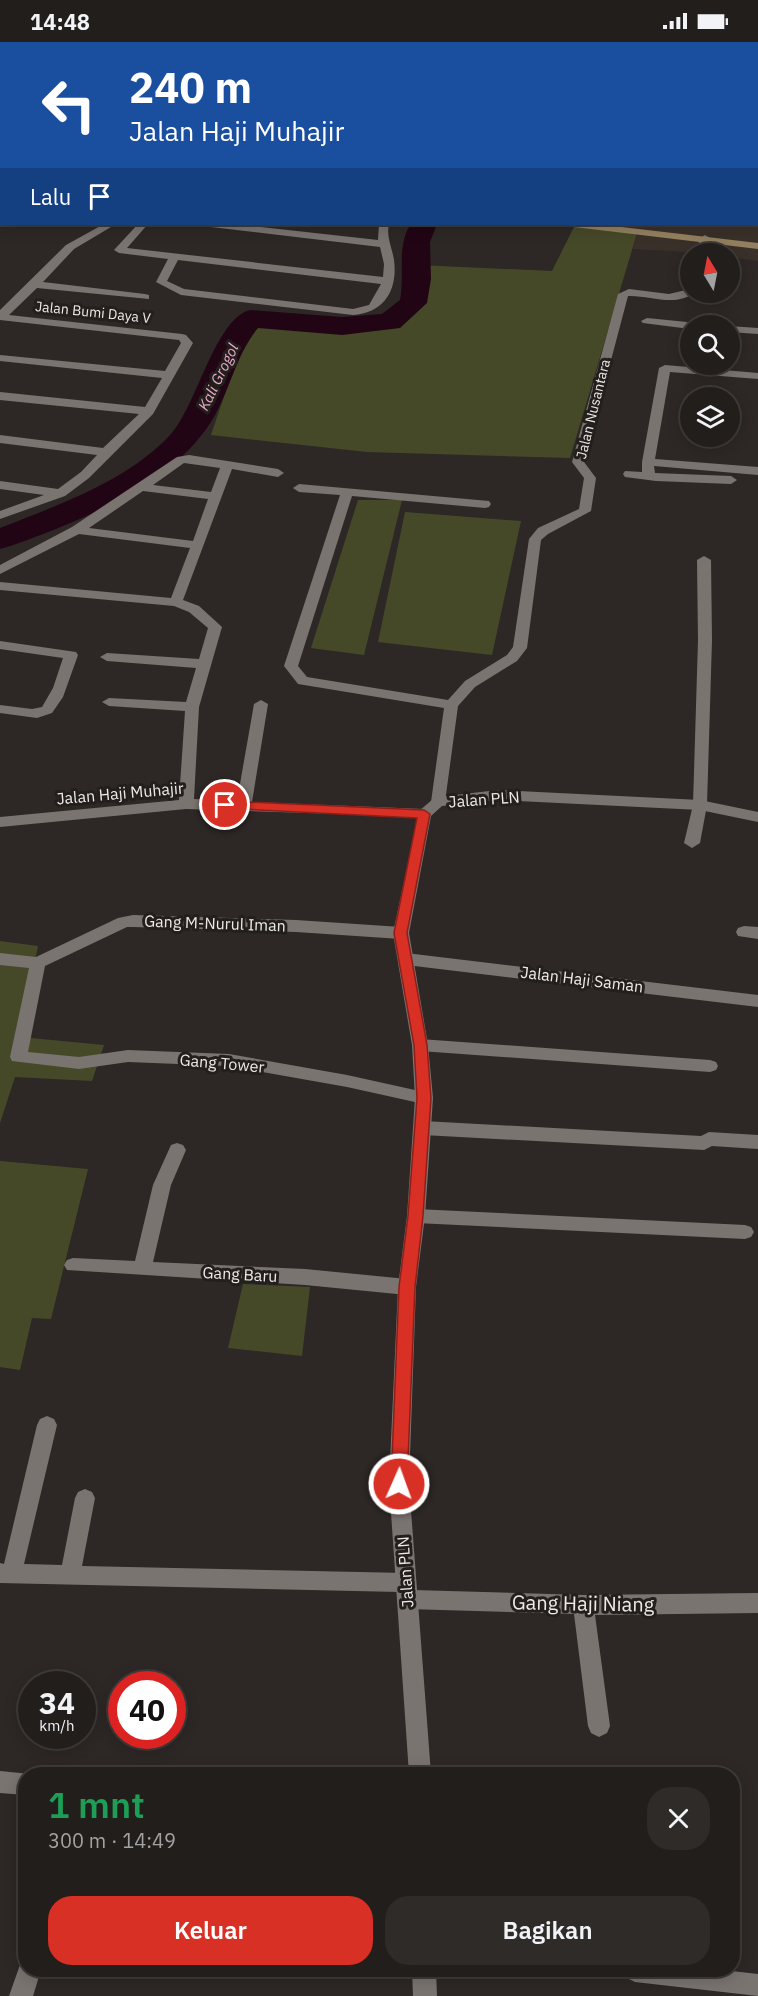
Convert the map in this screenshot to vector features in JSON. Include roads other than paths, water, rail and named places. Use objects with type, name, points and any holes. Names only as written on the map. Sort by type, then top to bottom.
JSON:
[{"type":"main road","points":[[583,225],[758,246]]},
{"type":"street","points":[[0,317],[35,285],[70,247],[109,225]]},
{"type":"street","points":[[142,225],[119,250],[388,281]]},
{"type":"street","points":[[220,225],[384,244]]},
{"type":"street","points":[[174,257],[161,282],[181,292],[353,312],[368,311],[376,307],[388,281],[389,259],[381,228],[383,225]]},
{"type":"street","points":[[704,243],[705,238]]},
{"type":"street","points":[[35,285],[145,297]]},
{"type":"street","name":"Jalan Nusantara","points":[[451,705],[470,684],[512,658],[520,648],[535,539],[543,531],[585,511],[590,478],[578,462],[623,294],[629,292],[680,296]]},
{"type":"street","points":[[0,298],[17,302]]},
{"type":"street","name":"Jalan Bumi Daya V","points":[[0,317],[182,337],[187,344],[169,375]]},
{"type":"street","points":[[646,321],[680,324]]},
{"type":"street","points":[[740,329],[758,331]]},
{"type":"street","points":[[0,358],[169,375],[149,411],[85,475],[61,493],[0,515]]},
{"type":"street","points":[[650,476],[648,462],[665,368],[758,376]]},
{"type":"street","points":[[0,396],[149,411]]},
{"type":"street","points":[[0,439],[106,452]]},
{"type":"street","points":[[0,570],[77,531],[185,459],[278,473]]},
{"type":"street","points":[[648,462],[758,471]]},
{"type":"street","points":[[176,602],[226,466]]},
{"type":"street","points":[[629,474],[758,482]]},
{"type":"street","points":[[0,485],[61,493]]},
{"type":"street","points":[[141,488],[215,496]]},
{"type":"street","points":[[299,488],[485,504]]},
{"type":"street","points":[[346,492],[291,666],[303,681],[451,705],[431,808]]},
{"type":"street","points":[[77,531],[197,545]]},
{"type":"street","points":[[692,843],[700,805],[705,640],[704,560]]},
{"type":"street","points":[[0,586],[176,602],[194,609],[215,627],[192,707],[186,804]]},
{"type":"street","points":[[0,645],[70,655],[56,699],[48,710],[42,713],[0,709]]},
{"type":"street","points":[[107,657],[206,664]]},
{"type":"street","points":[[110,702],[192,707]]},
{"type":"street","points":[[244,806],[261,704]]},
{"type":"street","name":"Jalan PLN","points":[[420,1767],[399,1484],[407,1287],[416,1216],[424,1098],[420,1045],[401,933],[431,808],[498,795],[700,805],[758,817]]},
{"type":"street","name":"Jalan Haji Muhajir","points":[[0,822],[186,804],[431,808]]},
{"type":"street","name":"Gang M-Nurul Iman","points":[[38,963],[124,922],[133,921],[296,926],[401,933]]},
{"type":"street","points":[[0,959],[38,963]]},
{"type":"street","name":"Jalan Haji Saman","points":[[406,959],[758,1001]]},
{"type":"street","name":"Gang Tower","points":[[38,963],[18,1057],[79,1063],[128,1056],[229,1060],[347,1081],[424,1098]]},
{"type":"street","points":[[420,1045],[710,1066]]},
{"type":"street","points":[[423,1128],[704,1143],[709,1139],[758,1142]]},
{"type":"street","points":[[142,1269],[162,1185],[177,1150]]},
{"type":"street","points":[[416,1216],[745,1232]]},
{"type":"street","name":"Gang Baru","points":[[73,1265],[305,1277],[407,1287]]},
{"type":"street","points":[[6,1573],[47,1425]]},
{"type":"street","points":[[70,1576],[85,1497]]},
{"type":"street","name":"Gang Haji Niang","points":[[6,1573],[407,1591],[583,1605],[758,1604]]},
{"type":"street","points":[[583,1605],[598,1726]]},
{"type":"street","points":[[0,1782],[18,1783]]},
{"type":"street","points":[[21,1996],[27,1977]]},
{"type":"street","points":[[424,1977],[425,1996]]},
{"type":"street","points":[[689,1977],[758,1986]]},
{"type":"waterway","name":"Kali Grogol","points":[[0,539],[80,507],[136,477],[160,460],[181,441],[197,420],[226,355],[250,319],[342,326],[390,322],[413,303],[417,279],[416,242],[423,225]]}]
